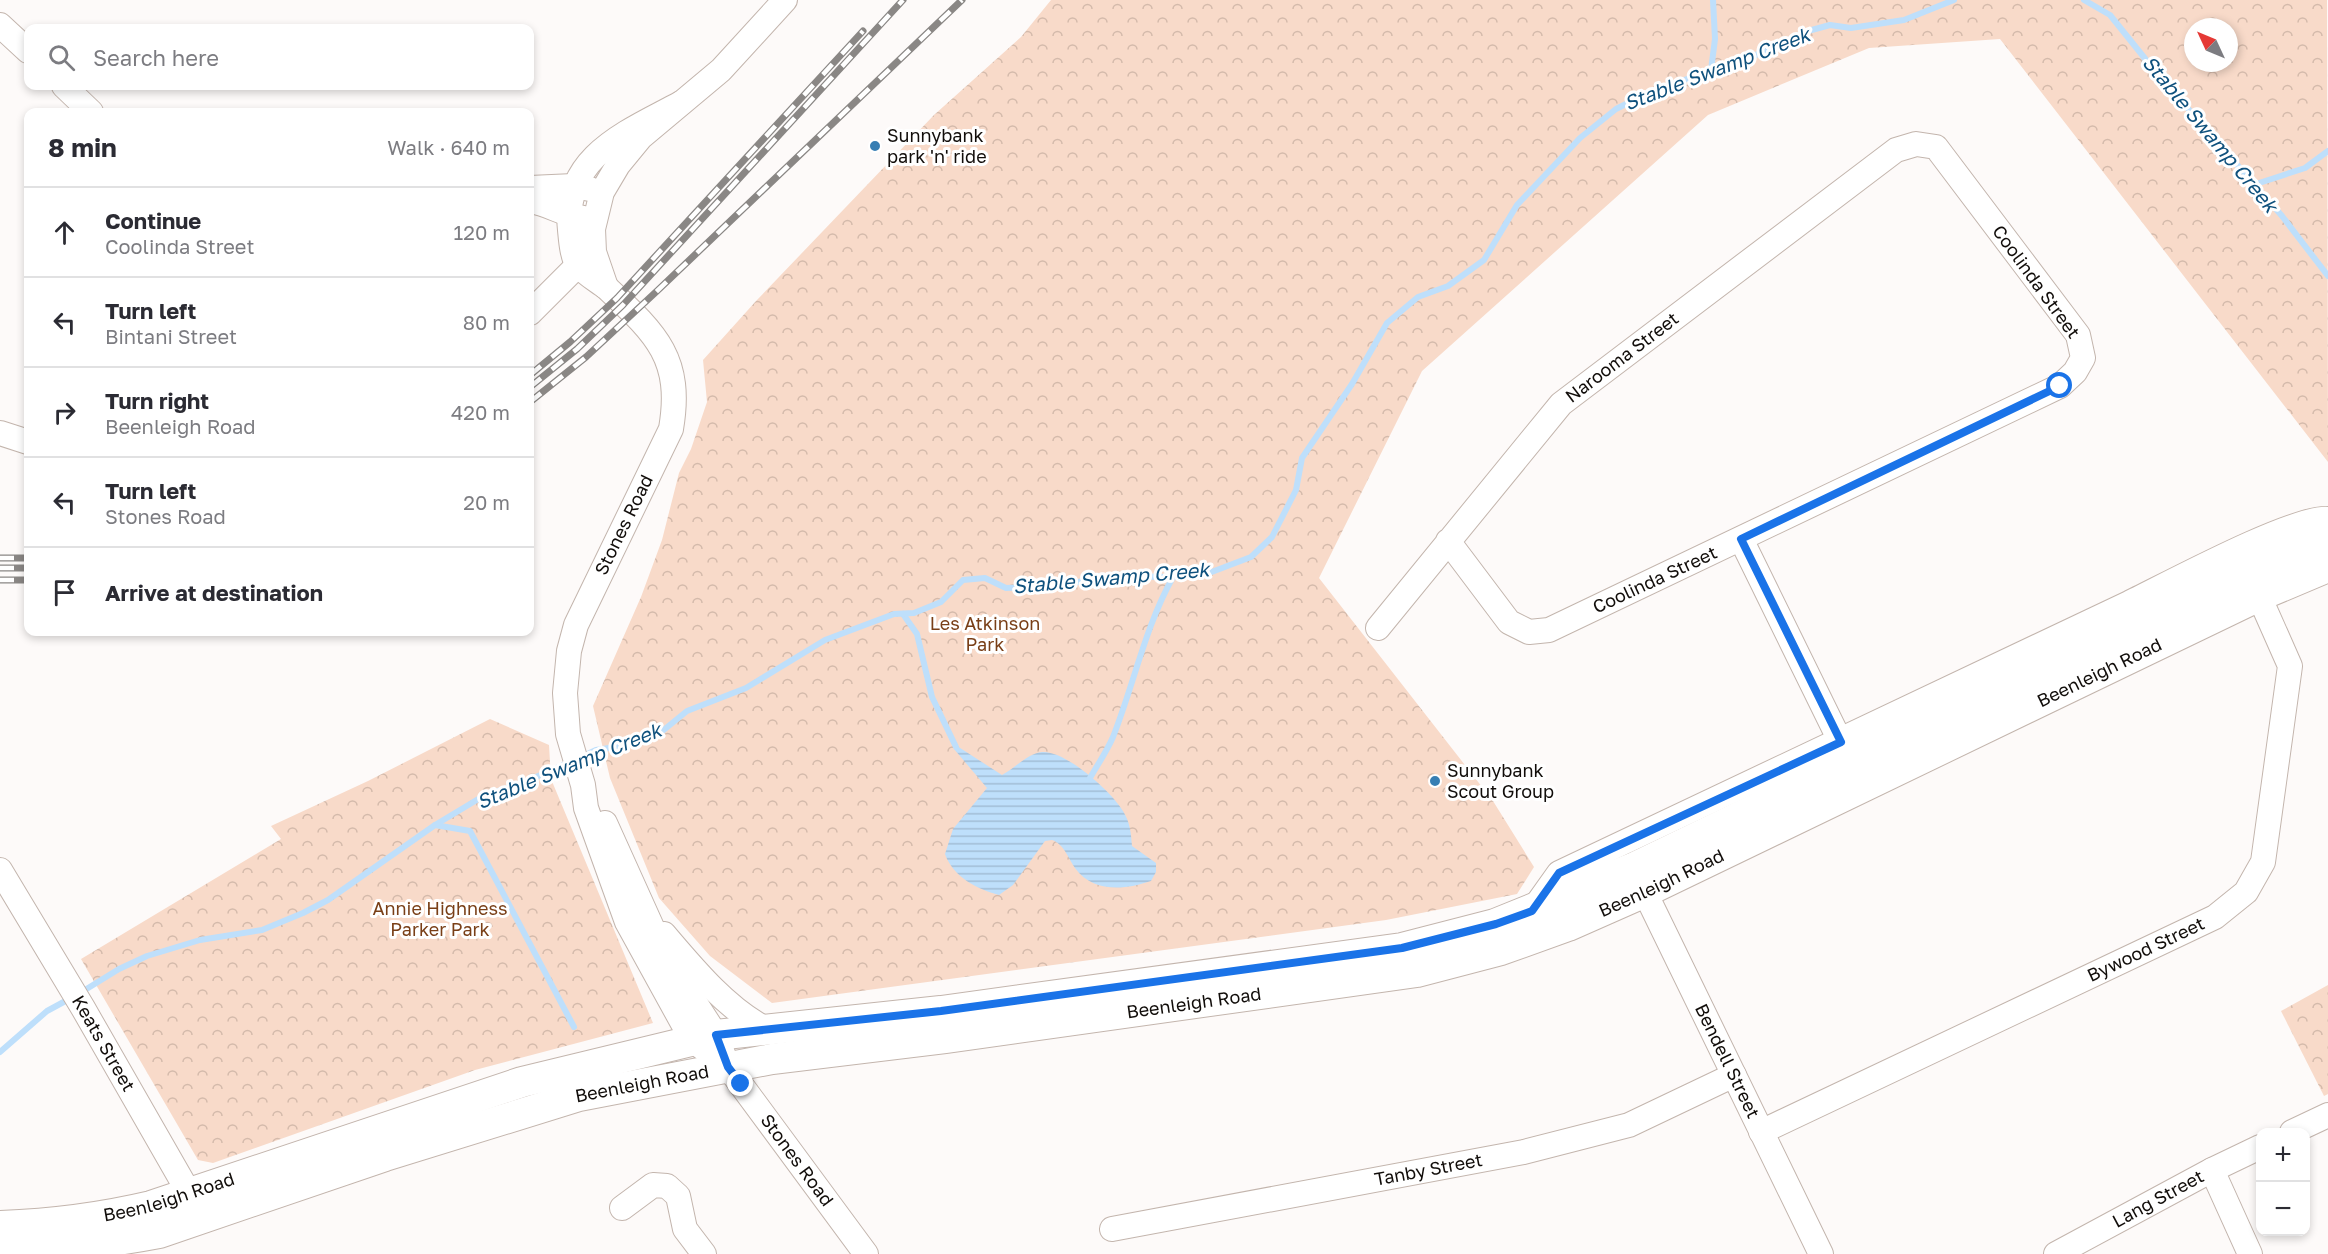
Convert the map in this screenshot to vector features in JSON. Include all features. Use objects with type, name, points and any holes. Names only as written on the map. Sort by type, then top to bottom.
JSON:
[{"type":"main road","name":"Beenleigh Road","points":[[0,1249],[113,1248],[203,1220],[385,1156],[569,1099],[728,1067],[1417,972],[1501,950],[1568,926],[1639,880],[1852,764],[2266,563],[2328,538]]},
{"type":"main road","name":"Beenleigh Road","points":[[1852,764],[2328,567]]},
{"type":"main road","name":"Beenleigh Road","points":[[0,1226],[46,1224],[107,1216],[190,1193],[522,1082],[663,1050],[704,1037],[764,1028],[941,1011],[1402,948],[1496,924],[1532,911],[1639,880]]},
{"type":"street","points":[[534,309],[578,265],[569,216],[574,186],[593,156],[610,142],[681,103],[721,70],[785,0]]},
{"type":"street","points":[[0,25],[24,47]]},
{"type":"street","points":[[68,90],[87,108]]},
{"type":"street","name":"Stones Road","points":[[606,287],[594,252],[595,220],[602,192],[618,165],[641,137],[681,103]]},
{"type":"street","name":"Coolinda Street","points":[[1448,541],[1509,622],[1529,632],[1549,630],[2060,386],[2075,372],[2083,358],[2078,335],[1936,147],[1916,144]]},
{"type":"street","name":"Narooma Street","points":[[1378,628],[1561,404],[1896,150],[1916,144]]},
{"type":"street","points":[[534,188],[574,186],[602,192]]},
{"type":"street","points":[[534,202],[569,216],[595,220]]},
{"type":"street","name":"Stones Road","points":[[578,265],[606,287],[651,333],[671,365],[675,403],[671,429],[576,625],[569,651],[565,693],[568,734],[583,785],[586,808],[627,922],[704,1037],[866,1254]]},
{"type":"street","points":[[0,433],[24,441]]},
{"type":"street","name":"Beenleigh Road","points":[[1532,911],[1559,873],[1852,764],[2213,562],[2307,520],[2328,519]]},
{"type":"street","points":[[1741,539],[1852,764]]},
{"type":"street","name":"Bywood Street","points":[[1761,1132],[2215,917],[2246,892],[2263,862],[2290,666],[2259,596]]},
{"type":"street","name":"Stones Road","points":[[583,785],[597,807],[704,1037]]},
{"type":"street","name":"Keats Street","points":[[0,870],[83,1008],[190,1193],[203,1220]]},
{"type":"street","name":"Bendell Street","points":[[1639,880],[1821,1254]]},
{"type":"street","name":"Stones Road","points":[[649,916],[731,1005],[745,1018],[764,1028]]},
{"type":"street","name":"Tanby Street","points":[[1112,1229],[1524,1152],[1629,1125],[1734,1075]]},
{"type":"street","points":[[2300,1128],[2328,1115]]},
{"type":"street","name":"Lang Street","points":[[2056,1254],[2212,1170],[2256,1149]]},
{"type":"street","points":[[2212,1170],[2250,1254]]},
{"type":"street","points":[[622,1208],[653,1185],[667,1185],[678,1196],[686,1228],[704,1254]]},
{"type":"green space","name":"Les Atkinson Park","points":[[1051,0],[2327,0],[2328,462],[2000,39],[1869,48],[1708,115],[1422,371],[1319,578],[1493,801],[1534,867],[1517,894],[1386,920],[772,1003],[710,956],[659,898],[610,778],[593,706],[641,597],[662,540],[679,473],[691,449],[707,402],[703,360],[756,301],[934,115],[1021,37]]},
{"type":"green space","name":"Annie Highness Parker Park","points":[[490,719],[549,745],[551,779],[653,1023],[475,1070],[213,1163],[198,1160],[81,959],[281,839],[271,826],[368,781]]},
{"type":"green space","points":[[2328,985],[2328,1094],[2324,1096],[2281,1011]]},
{"type":"water","points":[[957,746],[1002,775],[1026,758],[1042,752],[1063,758],[1087,773],[1109,793],[1123,811],[1129,823],[1132,846],[1156,863],[1156,872],[1151,881],[1120,887],[1091,882],[1082,876],[1060,845],[1052,840],[1045,841],[1013,885],[999,895],[967,881],[954,869],[945,854],[953,829],[987,788],[954,749]]},
{"type":"waterway","points":[[1711,70],[1715,39],[1713,0]]},
{"type":"waterway","name":"Stable Swamp Creek","points":[[579,758],[596,750],[634,744],[660,733],[687,711],[746,688],[825,640],[894,614],[914,613],[941,602],[963,580],[985,578],[1006,588],[1069,585],[1097,576],[1173,577],[1209,573],[1251,557],[1272,537],[1296,490],[1302,458],[1352,384],[1387,323],[1418,297],[1448,286],[1484,260],[1517,205],[1580,138],[1616,109],[1654,90],[1747,59],[1808,31],[1830,25],[1851,28],[1904,20],[1954,0]]},
{"type":"waterway","name":"Stable Swamp Creek","points":[[2084,0],[2110,15],[2155,71],[2282,216],[2328,276]]},
{"type":"waterway","points":[[2253,185],[2305,168],[2328,151]]},
{"type":"waterway","points":[[1090,778],[1113,737],[1147,636],[1173,577]]},
{"type":"waterway","points":[[903,614],[917,634],[932,697],[956,747]]},
{"type":"waterway","name":"Stable Swamp Creek","points":[[80,993],[119,969],[147,956],[200,940],[262,930],[303,913],[328,900],[435,825],[485,795],[520,784],[570,762]]},
{"type":"waterway","points":[[435,825],[470,831],[574,1027]]},
{"type":"waterway","name":"Stable Swamp Creek","points":[[0,1052],[47,1011],[71,998]]},
{"type":"railway","points":[[534,384],[577,349],[623,305],[903,0]]},
{"type":"railway","points":[[534,399],[586,357],[657,291],[962,0]]},
{"type":"railway","points":[[534,372],[617,298],[863,31]]},
{"type":"railway","points":[[0,558],[24,558]]},
{"type":"railway","points":[[0,568],[24,568]]},
{"type":"railway","points":[[0,580],[24,580]]},
{"type":"place","name":"Sunnybank park 'n' ride","points":[[875,146]]},
{"type":"place","name":"Sunnybank Scout Group","points":[[1435,781]]},
{"type":"route","points":[[741,1084],[728,1067],[716,1035],[764,1028],[941,1011],[1402,948],[1496,924],[1532,911],[1559,873],[1841,742],[1741,539],[2060,386]]}]
